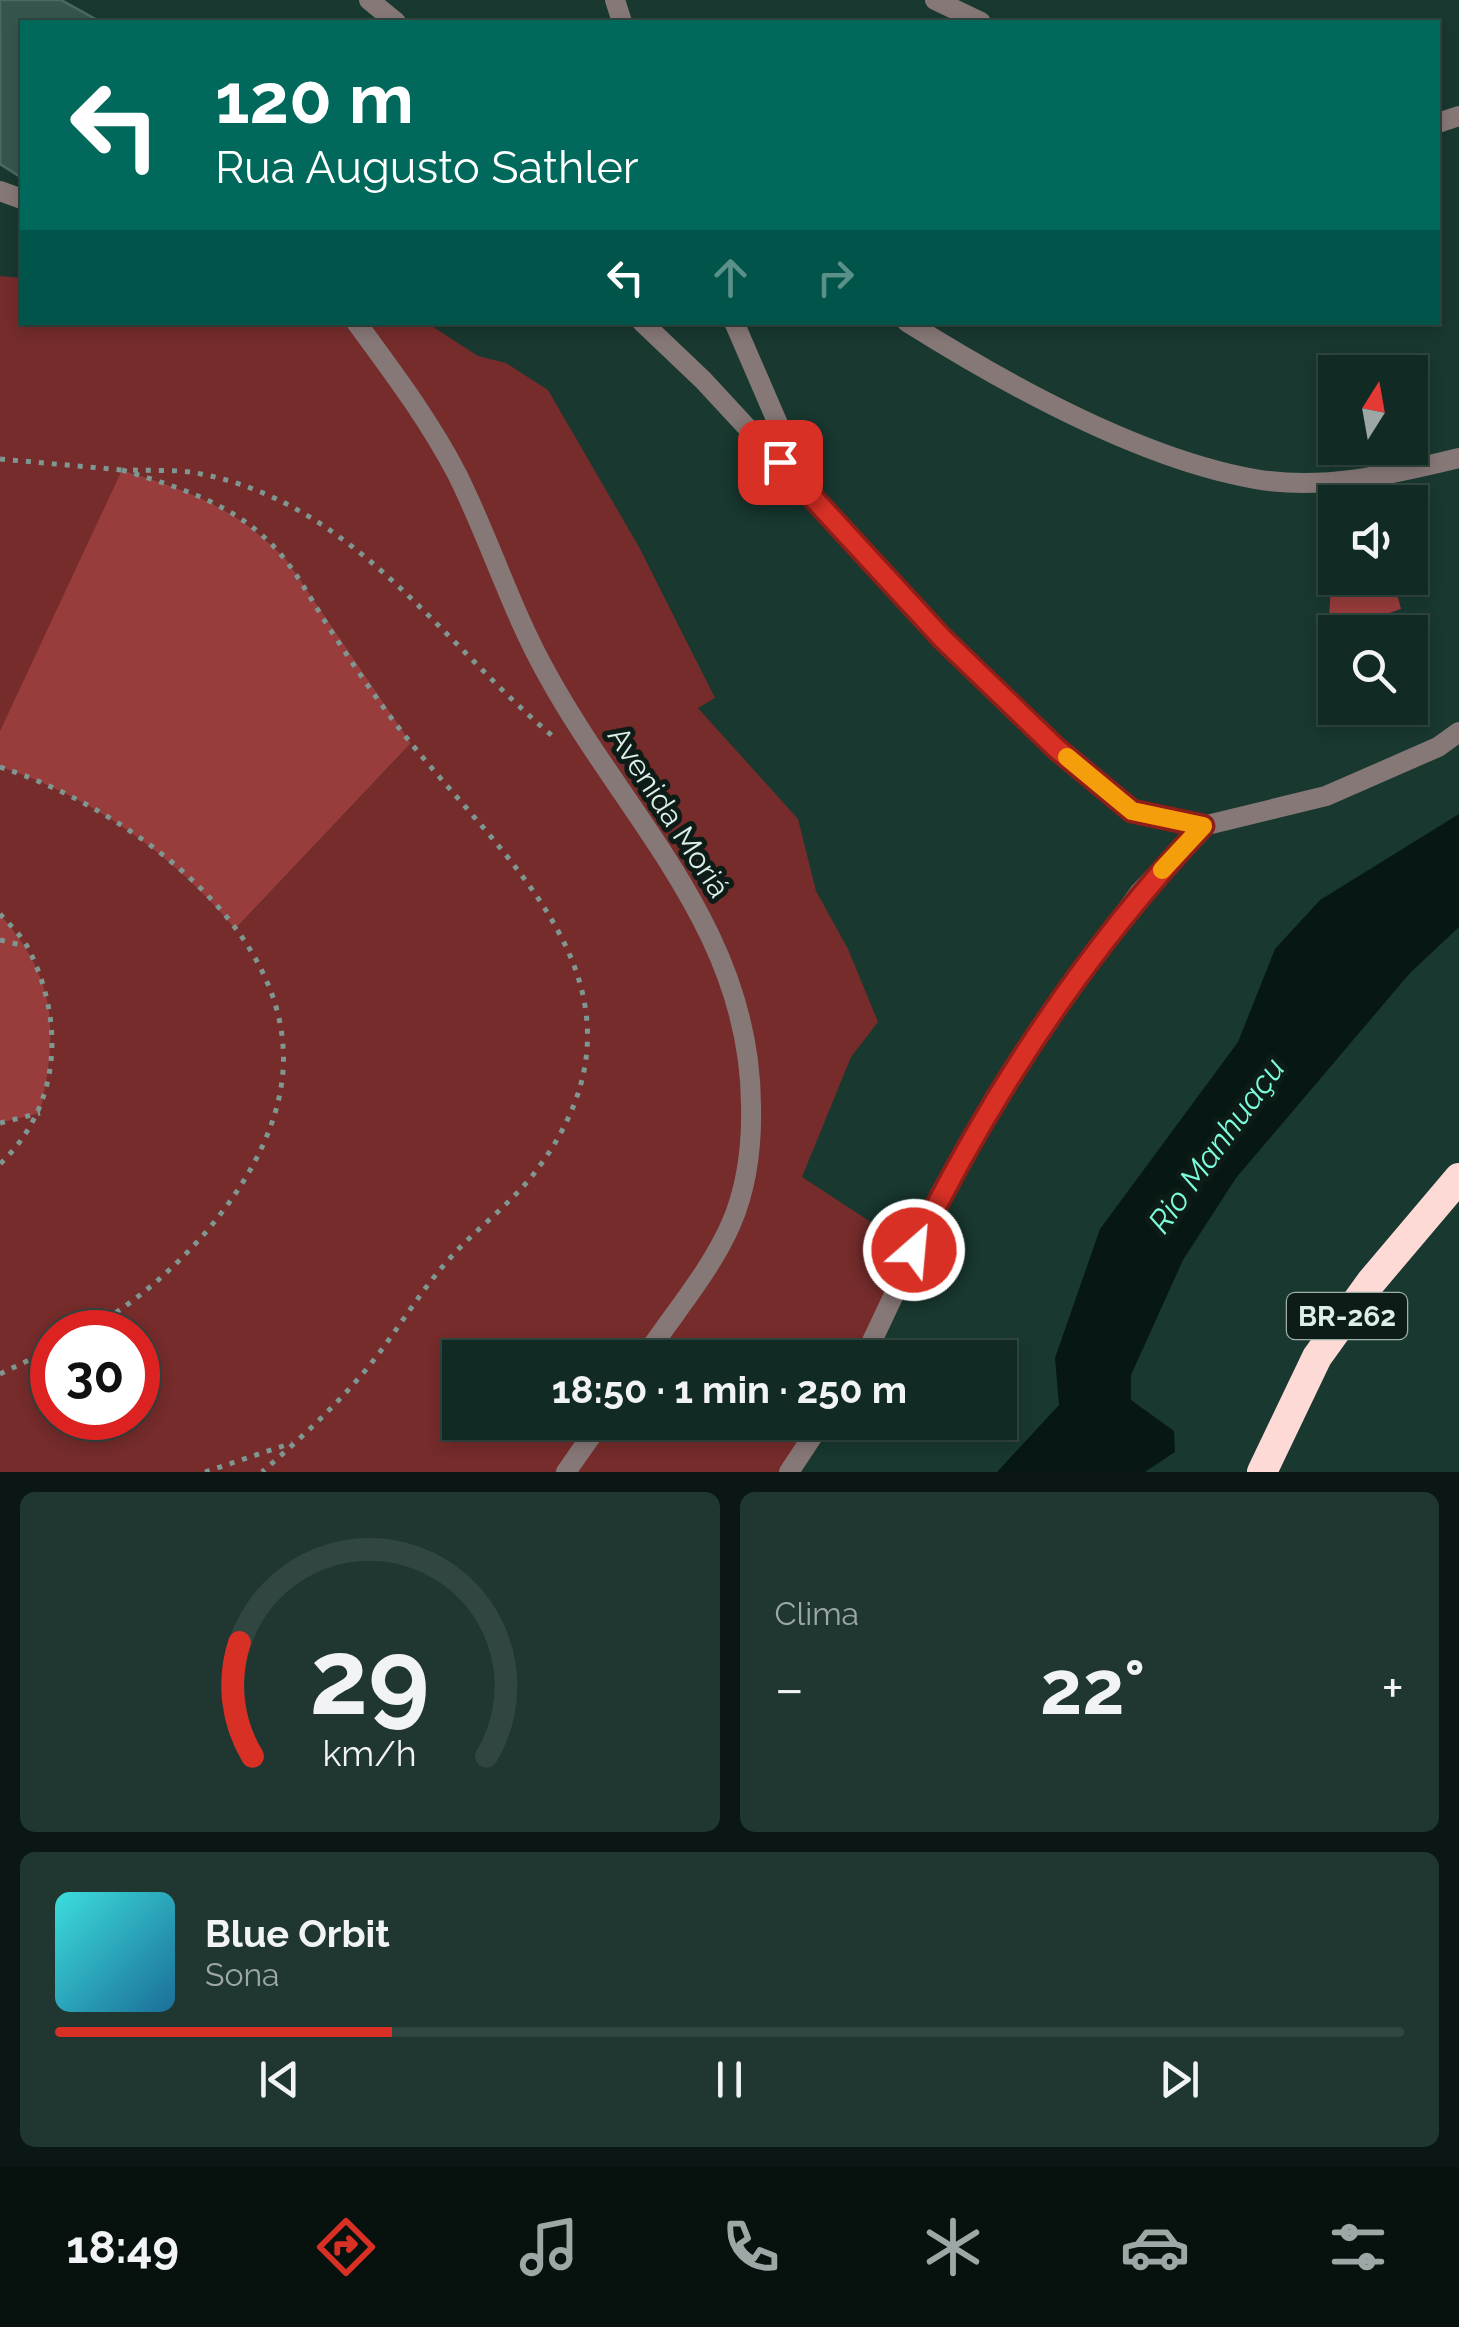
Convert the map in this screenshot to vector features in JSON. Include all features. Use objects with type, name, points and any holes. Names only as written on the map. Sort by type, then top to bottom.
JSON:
[{"type":"highway","name":"BR-262","points":[[1262,1472],[1317,1357],[1372,1282],[1459,1178]]},
{"type":"street","points":[[369,0],[394,20]]},
{"type":"street","points":[[936,0],[977,20]]},
{"type":"street","name":"Avenida Moriá","points":[[358,325],[427,422],[458,476],[520,625],[548,678],[672,861],[707,924],[742,1016],[751,1074],[751,1124],[740,1200],[710,1264],[657,1340]]},
{"type":"street","points":[[645,325],[703,380],[942,638],[1057,749],[1132,811],[1203,826],[1326,796],[1438,747],[1459,732]]},
{"type":"street","points":[[735,325],[806,489]]},
{"type":"street","points":[[913,325],[1102,427],[1174,457],[1256,479],[1368,479],[1459,458]]},
{"type":"street","points":[[873,1340],[926,1227],[992,1108],[1063,998],[1140,894],[1203,826]]},
{"type":"street","points":[[566,1472],[588,1440]]},
{"type":"street","points":[[789,1472],[810,1440]]},
{"type":"path","points":[[0,459],[199,473],[262,491],[308,513],[364,555],[524,712],[568,749]]},
{"type":"path","points":[[122,470],[190,490],[262,535],[286,559],[392,719],[468,807],[544,906],[580,977],[586,1000],[589,1028],[576,1095],[567,1120],[535,1172],[468,1236],[415,1300],[372,1362],[262,1472]]},
{"type":"path","points":[[0,767],[133,832],[204,892],[259,966],[276,1010],[284,1047],[272,1116],[247,1175],[228,1205],[176,1264],[114,1310]]},
{"type":"path","points":[[0,914],[28,946],[52,1008],[50,1066],[40,1112],[0,1164]]},
{"type":"path","points":[[0,940],[28,946]]},
{"type":"path","points":[[0,1123],[40,1112]]},
{"type":"path","points":[[0,1374],[30,1360]]},
{"type":"path","points":[[204,1472],[296,1442]]},
{"type":"shaded area","points":[[0,276],[20,278],[20,325],[430,325],[478,356],[506,363],[548,390],[639,547],[715,698],[698,708],[798,819],[816,891],[848,949],[878,1022],[851,1057],[802,1177],[915,1251],[872,1340],[442,1340],[442,1440],[811,1440],[789,1472],[0,1472],[0,1123],[40,1112],[51,1031],[43,984],[19,938],[0,914],[0,767],[67,795],[129,831],[185,877],[235,929],[411,743],[286,559],[249,526],[169,485],[123,470],[0,732]]},
{"type":"shaded area","points":[[122,470],[210,503],[267,541],[286,559],[411,743],[235,929],[185,877],[129,832],[67,795],[0,767],[0,731]]},
{"type":"shaded area","points":[[1330,595],[1397,595],[1401,609],[1383,615],[1329,615]]},
{"type":"shaded area","points":[[0,914],[19,938],[43,984],[51,1031],[40,1113],[0,1123]]},
{"type":"water","name":"Rio Manhuaçu","points":[[1459,814],[1459,927],[1410,973],[1236,1178],[1183,1260],[1131,1375],[1131,1400],[1174,1431],[1175,1452],[1145,1472],[997,1472],[1059,1405],[1055,1358],[1100,1229],[1238,1042],[1275,949],[1320,900]]},
{"type":"building","points":[[0,0],[61,0],[97,20],[20,20],[20,177],[0,164]]},
{"type":"slow traffic","points":[[1067,757],[1132,811],[1203,826],[1162,870]]},
{"type":"route","points":[[780,462],[942,638],[1057,749],[1132,811],[1203,826],[1140,894],[1063,998],[982,1124],[914,1250]]}]
